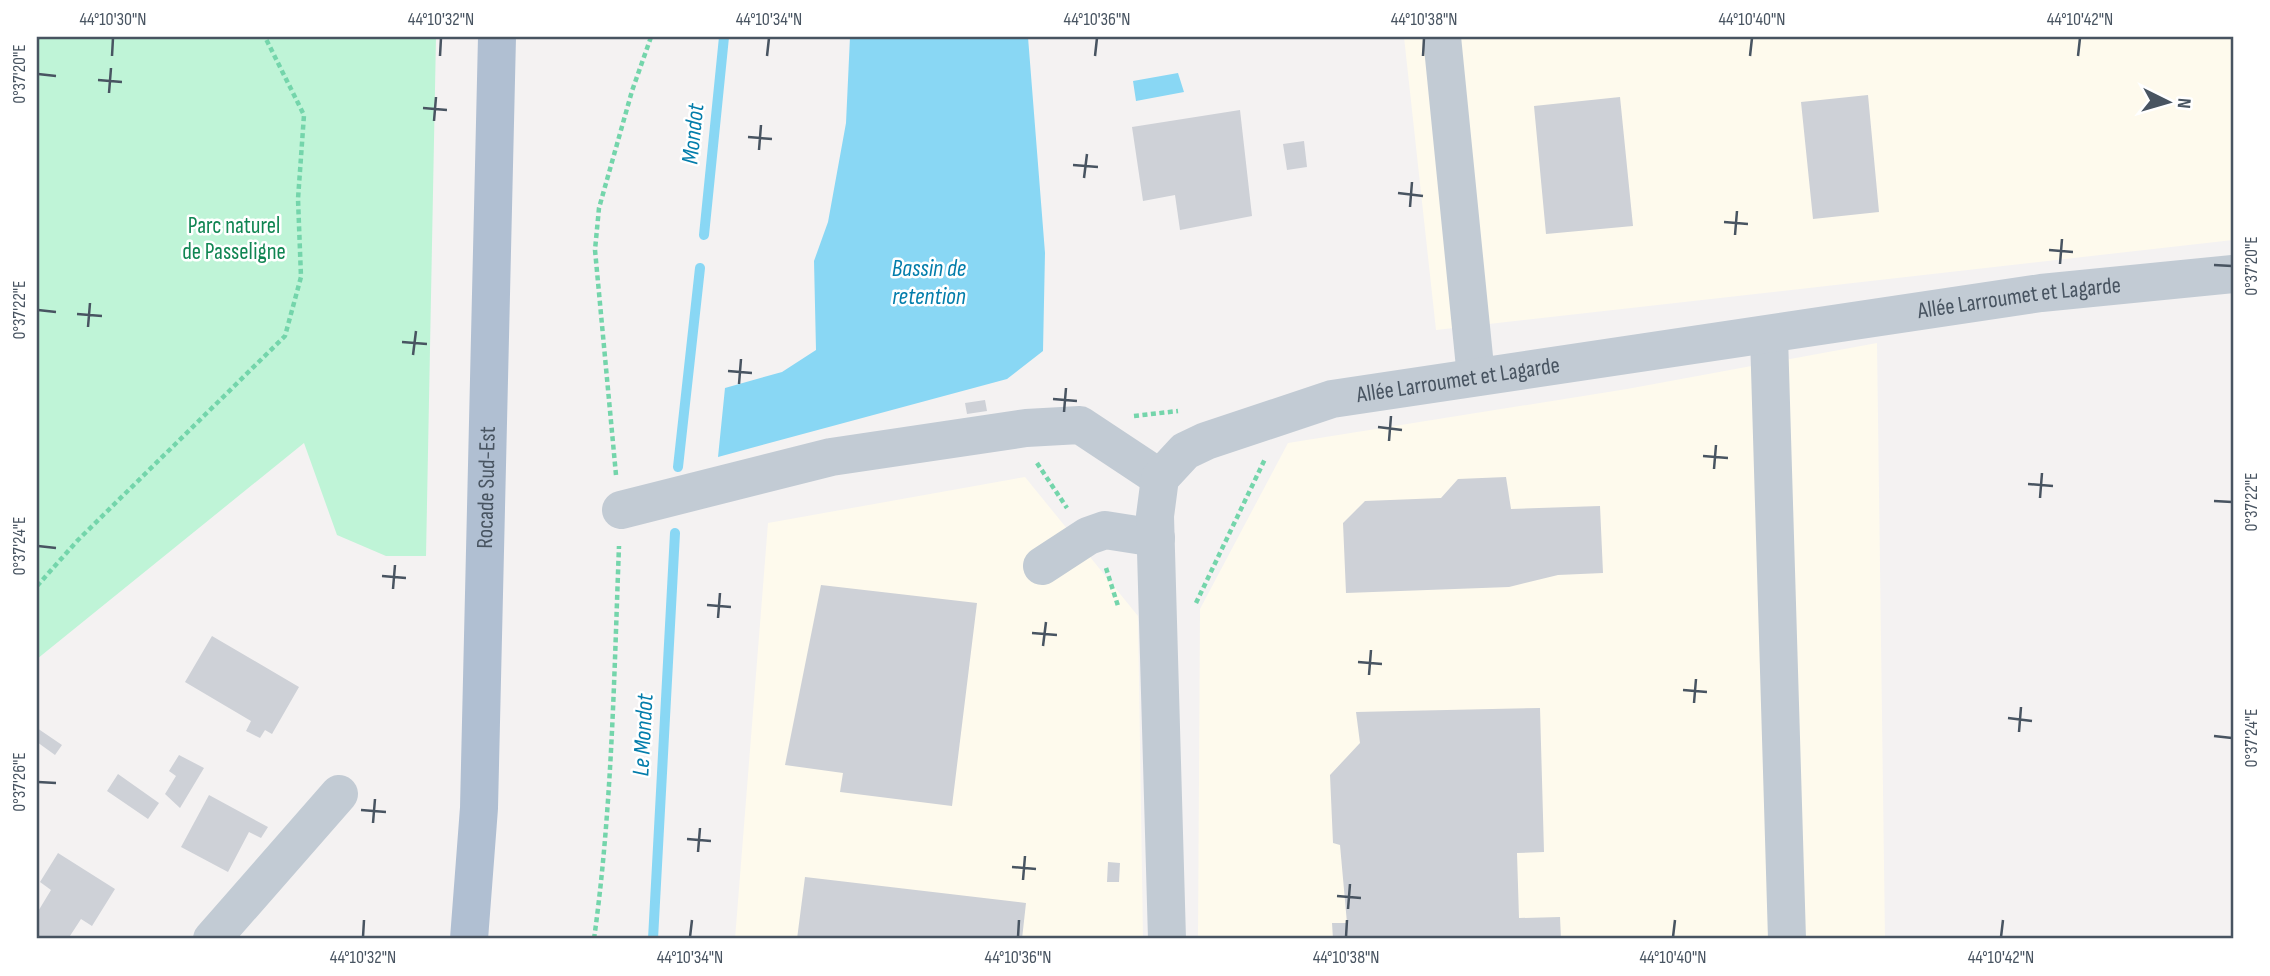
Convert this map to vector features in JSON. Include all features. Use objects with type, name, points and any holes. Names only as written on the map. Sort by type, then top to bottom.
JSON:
[{"type":"main road","name":"Rocade Sud-Est","points":[[469,939],[479,808],[497,37]]},
{"type":"street","points":[[1442,37],[1476,377]]},
{"type":"street","name":"Allée Larroumet et Lagarde","points":[[1160,478],[1185,452],[1206,441],[1332,399],[1769,336],[2041,293],[2233,274]]},
{"type":"street","points":[[1769,336],[1787,939]]},
{"type":"street","points":[[628,509],[831,457],[1017,429],[1080,425],[1160,478],[1155,516],[1167,939]]},
{"type":"street","points":[[1042,566],[1088,536],[1105,530],[1156,538]]},
{"type":"street","points":[[212,939],[339,794]]},
{"type":"path","points":[[37,586],[78,540],[285,336],[301,277],[298,199],[304,115],[265,37]]},
{"type":"path","points":[[1017,429],[1059,496],[1101,553],[1119,609]]},
{"type":"path","points":[[1194,615],[1196,604],[1269,452]]},
{"type":"shaded area","points":[[1404,37],[2233,37],[2233,240],[1436,330]]},
{"type":"shaded area","points":[[1877,343],[1885,939],[1198,939],[1200,609],[1288,443],[1627,389]]},
{"type":"shaded area","points":[[1025,477],[1138,616],[1143,939],[735,939],[768,523]]},
{"type":"green space","name":"Parc naturel de Passeligne","points":[[37,37],[436,37],[426,556],[386,556],[337,535],[304,443],[37,659]]},
{"type":"water","name":"Bassin de retention","points":[[850,37],[1028,37],[1045,253],[1043,351],[1007,379],[718,457],[725,388],[782,372],[816,350],[814,261],[828,222],[846,123]]},
{"type":"water","points":[[1178,73],[1184,92],[1136,101],[1133,81]]},
{"type":"building","points":[[1868,95],[1879,212],[1813,219],[1801,102]]},
{"type":"building","points":[[1620,97],[1633,226],[1546,234],[1534,106]]},
{"type":"building","points":[[1240,110],[1252,216],[1180,230],[1175,195],[1143,201],[1132,127]]},
{"type":"building","points":[[1304,141],[1307,167],[1287,170],[1283,144]]},
{"type":"building","points":[[985,400],[987,411],[967,414],[965,403]]},
{"type":"building","points":[[1506,477],[1511,509],[1600,506],[1603,573],[1558,575],[1509,587],[1346,593],[1343,523],[1365,501],[1441,498],[1458,479]]},
{"type":"building","points":[[821,585],[977,603],[952,806],[840,792],[843,773],[785,765]]},
{"type":"building","points":[[212,636],[299,687],[272,734],[265,730],[260,738],[246,731],[251,721],[185,682]]},
{"type":"building","points":[[1540,708],[1544,852],[1517,853],[1519,918],[1560,917],[1561,939],[1333,939],[1332,923],[1347,923],[1340,845],[1333,843],[1330,775],[1360,743],[1356,712]]},
{"type":"building","points":[[37,728],[62,745],[55,755],[37,742]]},
{"type":"building","points":[[179,755],[204,768],[180,808],[165,794],[176,776],[169,771]]},
{"type":"building","points":[[118,774],[159,803],[148,819],[107,791]]},
{"type":"building","points":[[209,795],[268,827],[261,838],[249,832],[228,872],[181,847]]},
{"type":"building","points":[[58,853],[115,889],[92,926],[81,919],[68,939],[37,939],[37,913],[51,890],[40,882]]},
{"type":"building","points":[[1108,862],[1120,863],[1119,882],[1107,882]]},
{"type":"building","points":[[805,877],[1026,903],[1022,939],[797,939]]},
{"type":"waterway","name":"Mondot","points":[[704,235],[724,37]]},
{"type":"waterway","points":[[678,467],[700,268]]},
{"type":"waterway","name":"Le Mondot","points":[[653,939],[675,533]]}]
